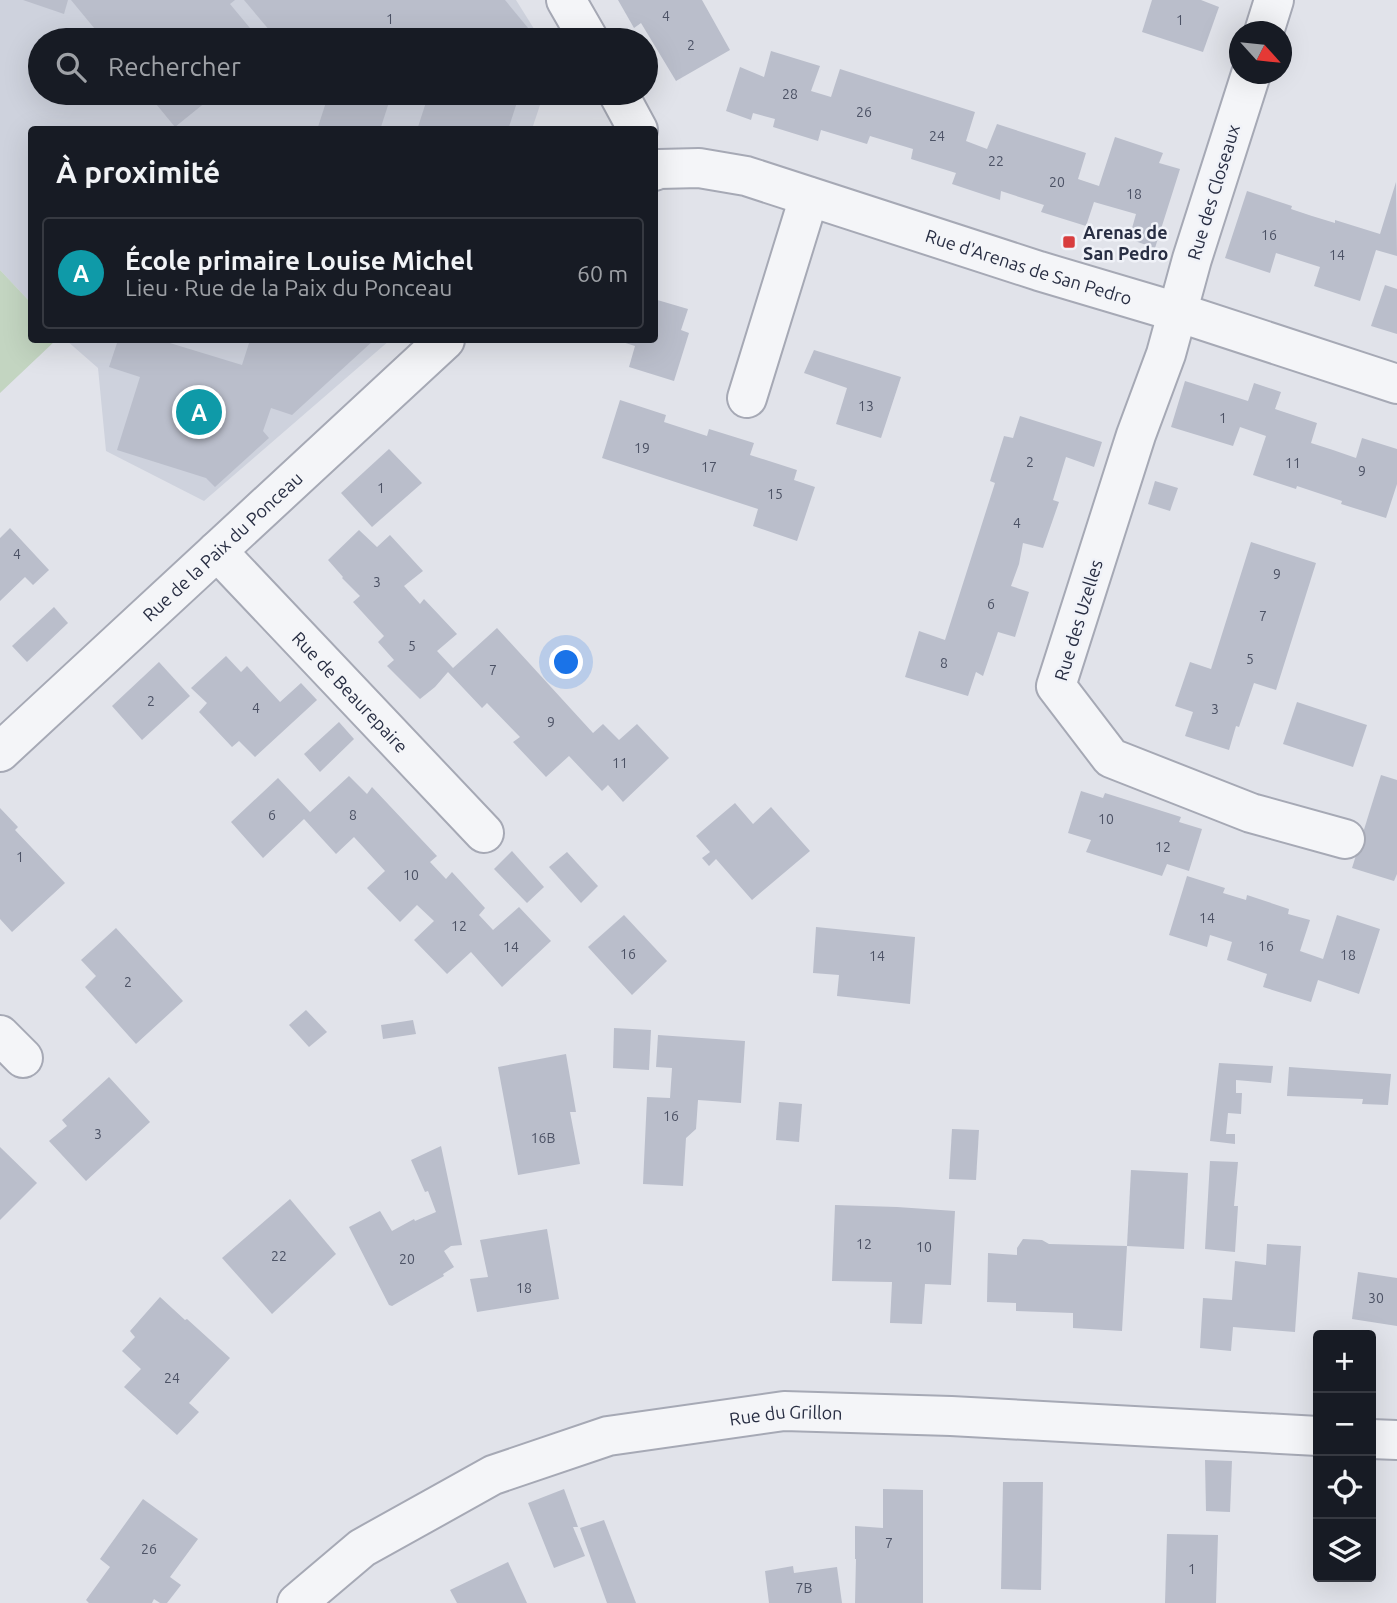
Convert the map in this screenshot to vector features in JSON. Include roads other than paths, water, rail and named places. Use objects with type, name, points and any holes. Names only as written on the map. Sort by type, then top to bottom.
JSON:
[{"type":"street","points":[[566,0],[582,28]]},
{"type":"street","points":[[1267,21],[1274,0]]},
{"type":"street","name":"Rue des Closeaux","points":[[1177,312],[1248,84]]},
{"type":"street","points":[[624,105],[636,126]]},
{"type":"street","name":"Rue d'Arenas de San Pedro","points":[[658,167],[699,168],[746,176],[1397,384]]},
{"type":"street","points":[[747,398],[809,197]]},
{"type":"street","name":"Rue des Uzelles","points":[[1177,312],[1167,354],[1136,435],[1056,686],[1111,758],[1251,813],[1345,839]]},
{"type":"street","name":"Rue de la Paix du Ponceau","points":[[0,752],[442,343]]},
{"type":"street","name":"Rue de Beaurepaire","points":[[217,551],[484,833]]},
{"type":"street","name":"Rue du Grillon","points":[[297,1603],[362,1548],[494,1475],[608,1436],[784,1411],[951,1416],[1313,1436]]},
{"type":"street","points":[[1376,1439],[1397,1440]]},
{"type":"place","name":"Arenas de San Pedro","points":[[1069,242]]},
{"type":"place","name":"École primaire Louise Michel","points":[[199,412]]}]
